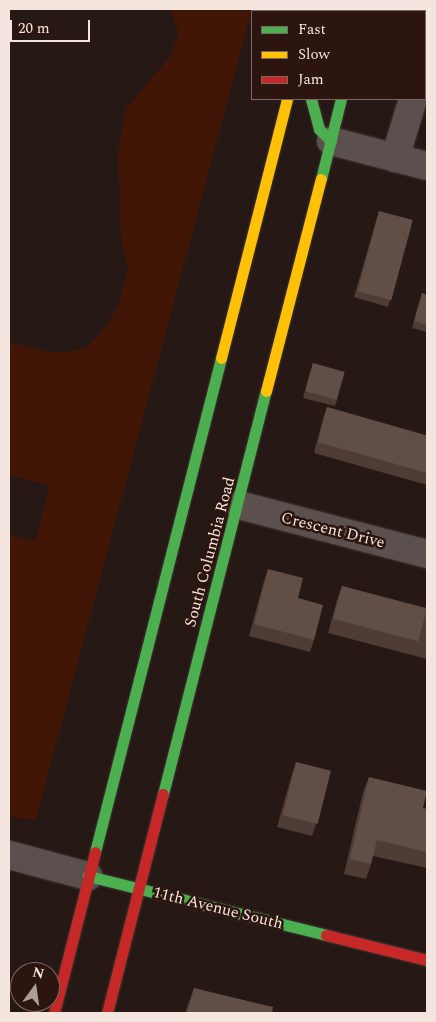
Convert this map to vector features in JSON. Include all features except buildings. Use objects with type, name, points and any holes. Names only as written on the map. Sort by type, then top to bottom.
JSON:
[{"type":"main road","points":[[54,1013],[287,100]]},
{"type":"main road","points":[[311,100],[318,128],[331,141]]},
{"type":"main road","name":"South Columbia Road","points":[[107,1013],[239,504],[341,100]]},
{"type":"main road","name":"11th Avenue South","points":[[88,876],[427,960]]},
{"type":"street","points":[[395,158],[413,100]]},
{"type":"street","points":[[331,141],[427,166]]},
{"type":"street","name":"Crescent Drive","points":[[239,504],[427,554]]},
{"type":"street","name":"11th Avenue South","points":[[9,855],[88,876]]},
{"type":"shaded area","points":[[170,9],[252,9],[36,819],[15,818],[9,815],[9,534],[35,541],[50,486],[9,475],[9,342],[54,353],[85,349],[107,325],[119,303],[128,269],[121,240],[118,153],[126,109],[172,54],[178,32]]},
{"type":"traffic: fast","points":[[311,100],[319,129],[331,141]]},
{"type":"traffic: fast","points":[[321,179],[341,100]]},
{"type":"traffic: fast","points":[[95,852],[221,358]]},
{"type":"traffic: fast","points":[[163,794],[266,391]]},
{"type":"traffic: fast","points":[[88,876],[326,935]]},
{"type":"traffic: slow","points":[[221,358],[287,100]]},
{"type":"traffic: slow","points":[[266,391],[321,179]]},
{"type":"traffic: jam","points":[[107,1013],[163,794]]},
{"type":"traffic: jam","points":[[54,1013],[95,852]]},
{"type":"traffic: jam","points":[[326,935],[427,960]]}]
